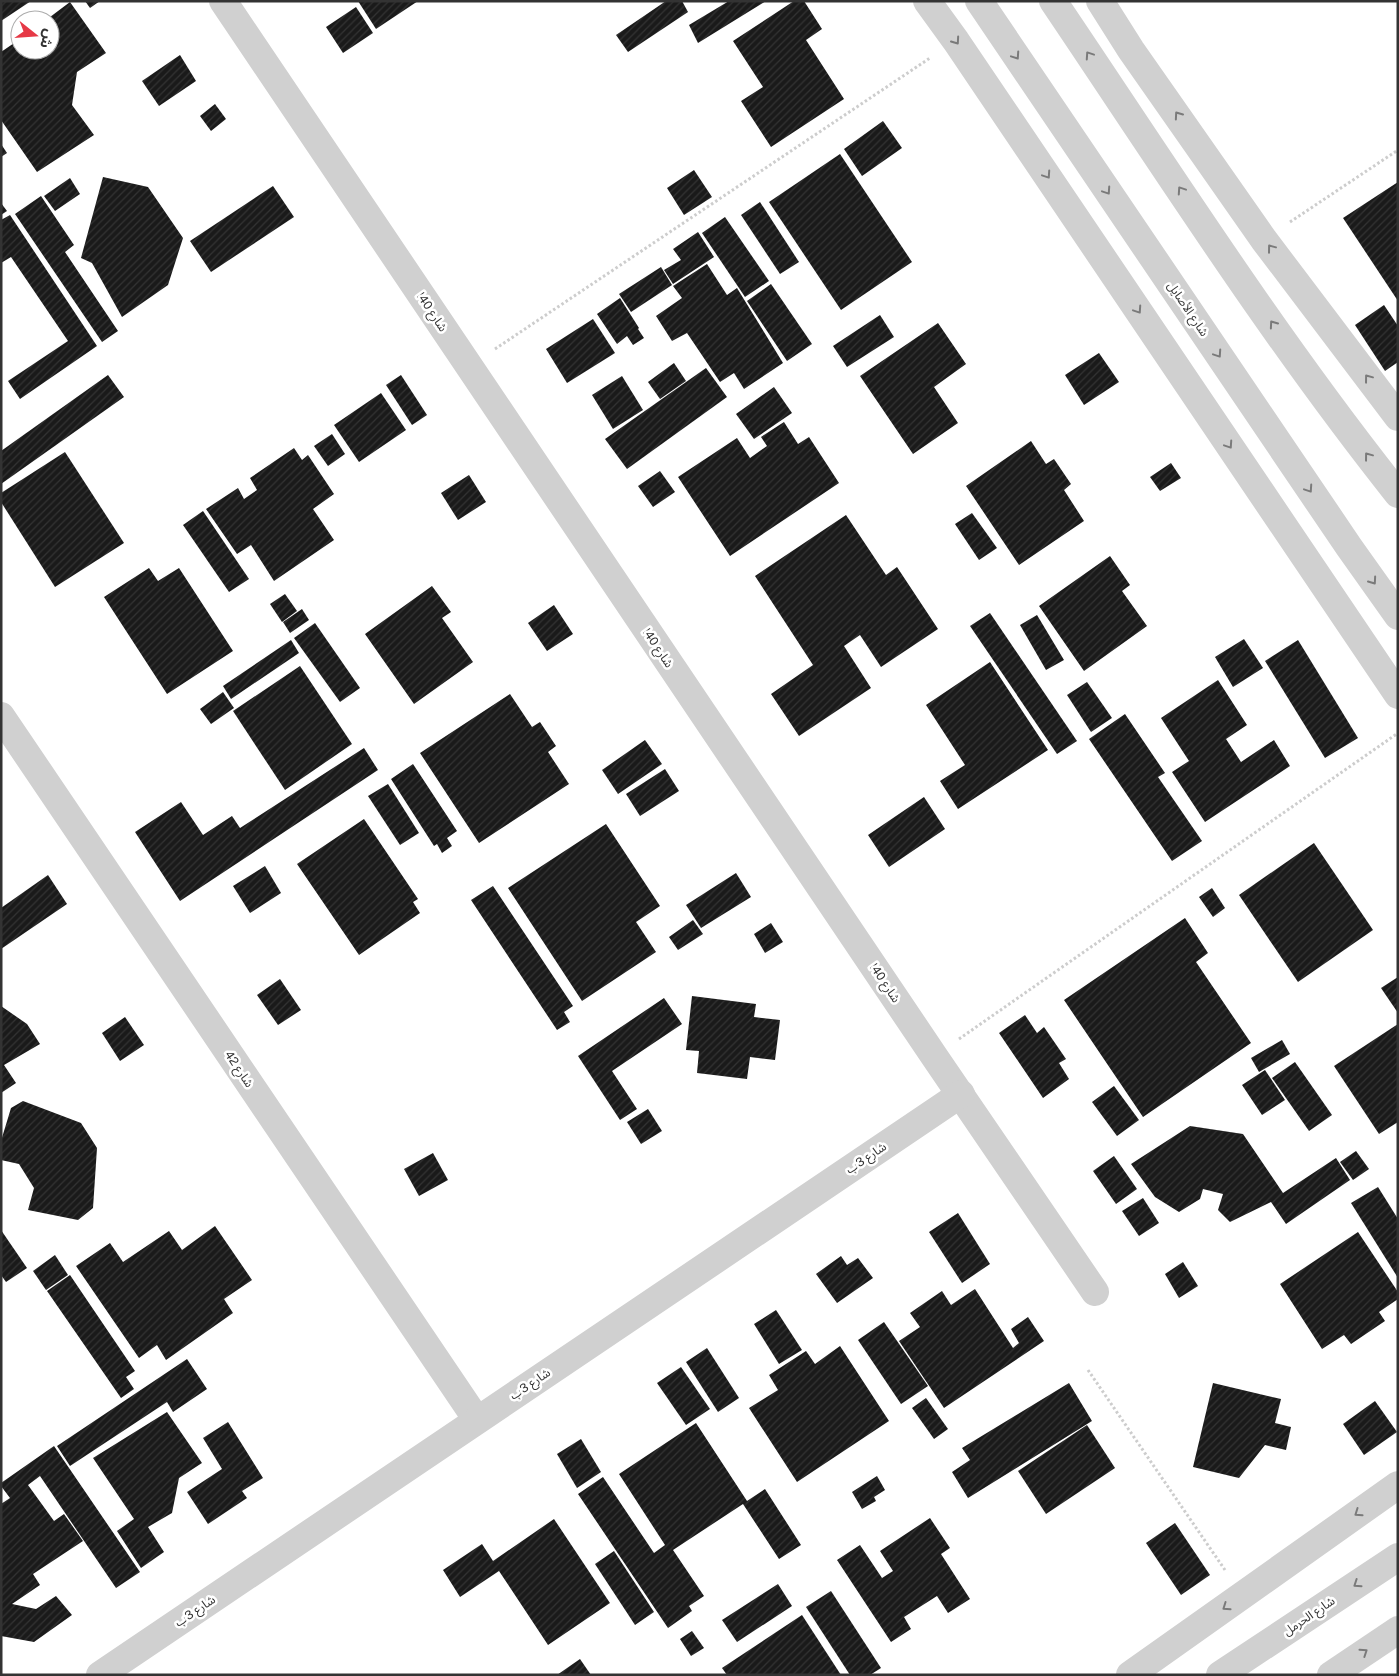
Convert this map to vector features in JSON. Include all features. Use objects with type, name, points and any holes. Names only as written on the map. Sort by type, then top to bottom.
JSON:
[{"type":"street","name":"شارع 40ا","points":[[224,1],[1095,1292]]},
{"type":"street","points":[[927,1],[956,41],[1398,695]]},
{"type":"street","name":"شارع الأصايل","points":[[979,1],[1343,538],[1398,616]]},
{"type":"street","points":[[1053,1],[1232,266],[1329,402],[1398,494]]},
{"type":"street","points":[[1100,1],[1131,50],[1264,240],[1398,417]]},
{"type":"street","name":"شارع 42","points":[[1,716],[477,1420]]},
{"type":"street","name":"شارع 3ب","points":[[100,1675],[961,1094]]},
{"type":"street","points":[[1130,1675],[1398,1485]]},
{"type":"street","name":"شارع الحرمل","points":[[1220,1675],[1398,1557]]},
{"type":"street","points":[[1331,1675],[1398,1630]]},
{"type":"path","points":[[469,366],[956,41]]},
{"type":"path","points":[[1264,240],[1398,150]]},
{"type":"path","points":[[934,1056],[1398,733]]},
{"type":"path","points":[[1088,1370],[1242,1595]]},
{"type":"building","points":[[1,1],[31,1],[18,10],[10,10],[10,15],[1,21]]},
{"type":"building","points":[[85,1],[100,1],[90,8]]},
{"type":"building","points":[[358,1],[418,1],[376,29]]},
{"type":"building","points":[[666,1],[682,1],[688,12],[628,52],[616,35]]},
{"type":"building","points":[[729,1],[766,1],[698,43],[689,25]]},
{"type":"building","points":[[794,1],[804,1],[822,29],[806,40],[844,99],[771,147],[741,101],[763,87],[733,41]]},
{"type":"building","points":[[70,2],[106,53],[77,72],[72,105],[94,135],[37,172],[1,120],[1,52],[10,46],[10,60],[60,60],[59,10]]},
{"type":"building","points":[[356,7],[373,33],[343,53],[326,27]]},
{"type":"building","points":[[180,55],[196,81],[159,106],[142,81]]},
{"type":"building","points":[[215,104],[226,119],[211,131],[200,116]]},
{"type":"building","points":[[883,121],[902,148],[862,176],[844,149]]},
{"type":"building","points":[[1,144],[7,153],[1,157]]},
{"type":"building","points":[[840,154],[912,262],[841,310],[769,202]]},
{"type":"building","points":[[694,170],[712,197],[684,215],[667,188]]},
{"type":"building","points":[[103,177],[148,187],[183,238],[168,285],[122,317],[92,263],[81,258]]},
{"type":"building","points":[[70,178],[80,194],[55,211],[44,196]]},
{"type":"building","points":[[1398,182],[1398,301],[1343,218]]},
{"type":"building","points":[[273,186],[294,217],[211,272],[190,241]]},
{"type":"building","points":[[41,196],[74,245],[65,252],[118,331],[102,342],[15,214]]},
{"type":"building","points":[[760,202],[799,262],[780,274],[741,215]]},
{"type":"building","points":[[1,203],[7,211],[1,215]]},
{"type":"building","points":[[10,215],[97,346],[20,399],[8,381],[68,341],[11,257],[1,263],[1,220]]},
{"type":"building","points":[[725,217],[769,281],[745,297],[702,233]]},
{"type":"building","points":[[698,232],[714,257],[673,284],[664,270],[681,260],[673,249]]},
{"type":"building","points":[[707,264],[727,295],[737,288],[783,363],[744,389],[734,373],[720,382],[687,333],[672,341],[656,316],[682,298],[673,286]]},
{"type":"building","points":[[661,267],[672,285],[631,312],[619,294]]},
{"type":"building","points":[[771,284],[812,344],[787,361],[747,301]]},
{"type":"building","points":[[620,298],[644,338],[633,345],[627,336],[617,344],[597,314]]},
{"type":"building","points":[[1384,305],[1398,326],[1398,362],[1385,371],[1355,325]]},
{"type":"building","points":[[880,315],[894,337],[847,367],[833,346]]},
{"type":"building","points":[[593,319],[615,353],[567,383],[546,349]]},
{"type":"building","points":[[938,323],[966,364],[934,387],[958,423],[913,454],[860,376]]},
{"type":"building","points":[[1099,353],[1119,382],[1084,405],[1065,375]]},
{"type":"building","points":[[674,363],[686,381],[660,399],[648,382]]},
{"type":"building","points":[[706,368],[727,397],[627,469],[605,439]]},
{"type":"building","points":[[108,375],[124,397],[1,484],[1,451]]},
{"type":"building","points":[[401,375],[427,415],[412,425],[386,385]]},
{"type":"building","points":[[622,376],[643,410],[613,429],[592,395]]},
{"type":"building","points":[[774,387],[792,413],[754,439],[736,414]]},
{"type":"building","points":[[381,393],[406,430],[359,462],[334,425]]},
{"type":"building","points":[[784,422],[798,444],[809,437],[839,483],[730,556],[678,477],[737,438],[750,458],[767,446],[761,437]]},
{"type":"building","points":[[332,434],[345,454],[328,466],[314,446]]},
{"type":"building","points":[[1031,441],[1046,464],[1054,459],[1071,484],[1064,490],[1084,521],[1019,565],[966,486]]},
{"type":"building","points":[[294,448],[302,460],[308,455],[334,494],[313,509],[334,540],[274,581],[251,545],[237,554],[206,509],[238,488],[244,499],[257,490],[250,478]]},
{"type":"building","points":[[65,452],[124,543],[55,587],[1,502],[1,493]]},
{"type":"building","points":[[1171,463],[1181,478],[1160,491],[1150,477]]},
{"type":"building","points":[[660,471],[675,492],[653,507],[638,486]]},
{"type":"building","points":[[469,475],[486,502],[458,520],[441,493]]},
{"type":"building","points":[[203,511],[249,579],[229,592],[183,525]]},
{"type":"building","points":[[972,513],[997,548],[979,560],[955,524]]},
{"type":"building","points":[[846,515],[886,575],[897,567],[938,629],[881,667],[860,635],[844,646],[871,688],[799,736],[771,694],[813,665],[755,576]]},
{"type":"building","points":[[1110,556],[1130,585],[1122,591],[1147,626],[1084,671],[1039,606]]},
{"type":"building","points":[[149,568],[158,581],[179,568],[233,651],[167,694],[104,597]]},
{"type":"building","points":[[432,586],[451,612],[442,618],[473,662],[414,704],[365,634]]},
{"type":"building","points":[[285,594],[297,611],[282,622],[270,604]]},
{"type":"building","points":[[554,605],[573,634],[547,651],[528,623]]},
{"type":"building","points":[[302,609],[309,620],[290,633],[283,622]]},
{"type":"building","points":[[990,613],[1077,741],[1057,754],[970,626]]},
{"type":"building","points":[[1037,615],[1064,660],[1046,670],[1020,625]]},
{"type":"building","points":[[315,623],[360,688],[340,702],[294,638]]},
{"type":"building","points":[[1244,639],[1263,668],[1233,687],[1215,657]]},
{"type":"building","points":[[291,640],[299,653],[231,699],[223,686]]},
{"type":"building","points":[[1298,640],[1358,738],[1325,758],[1265,661]]},
{"type":"building","points":[[990,662],[1048,750],[958,809],[940,781],[965,765],[926,705]]},
{"type":"building","points":[[300,666],[352,744],[285,790],[233,711]]},
{"type":"building","points":[[1218,680],[1247,725],[1226,739],[1241,762],[1274,740],[1290,766],[1205,822],[1172,772],[1189,761],[1161,718]]},
{"type":"building","points":[[1087,682],[1112,718],[1091,732],[1067,695]]},
{"type":"building","points":[[223,692],[234,708],[211,724],[200,709]]},
{"type":"building","points":[[510,694],[532,727],[540,722],[556,746],[548,752],[569,784],[479,843],[420,753]]},
{"type":"building","points":[[1125,714],[1165,773],[1158,777],[1202,841],[1172,861],[1089,739]]},
{"type":"building","points":[[645,740],[662,764],[618,794],[602,770]]},
{"type":"building","points":[[364,748],[378,770],[180,901],[135,832],[181,802],[203,835],[232,816],[240,828]]},
{"type":"building","points":[[413,764],[457,831],[447,838],[452,846],[442,853],[437,844],[434,846],[391,779]]},
{"type":"building","points":[[665,769],[679,791],[640,816],[626,794]]},
{"type":"building","points":[[388,784],[419,833],[400,845],[368,796]]},
{"type":"building","points":[[924,797],[945,829],[889,867],[868,835]]},
{"type":"building","points":[[364,819],[418,899],[413,902],[420,913],[359,955],[297,864]]},
{"type":"building","points":[[606,824],[660,906],[636,922],[656,952],[582,1001],[508,888]]},
{"type":"building","points":[[1314,843],[1373,930],[1298,982],[1239,895]]},
{"type":"building","points":[[265,866],[281,893],[250,913],[233,886]]},
{"type":"building","points":[[736,873],[751,897],[701,928],[686,905]]},
{"type":"building","points":[[48,875],[67,904],[1,949],[1,908]]},
{"type":"building","points":[[493,886],[573,1006],[564,1012],[570,1022],[557,1030],[471,900]]},
{"type":"building","points":[[1212,888],[1225,908],[1213,917],[1199,897]]},
{"type":"building","points":[[1185,918],[1208,953],[1196,962],[1251,1043],[1143,1117],[1064,1000]]},
{"type":"building","points":[[693,920],[703,934],[678,950],[669,937]]},
{"type":"building","points":[[771,923],[783,942],[765,953],[754,934]]},
{"type":"building","points":[[1398,977],[1398,1013],[1381,988]]},
{"type":"building","points":[[280,979],[301,1010],[278,1025],[257,995]]},
{"type":"building","points":[[692,996],[756,1004],[754,1017],[780,1020],[775,1060],[750,1057],[747,1079],[697,1073],[699,1051],[686,1050]]},
{"type":"building","points":[[664,998],[682,1024],[612,1071],[637,1109],[620,1120],[578,1056]]},
{"type":"building","points":[[1,1006],[27,1024],[40,1044],[4,1065],[16,1083],[1,1093]]},
{"type":"building","points":[[1025,1015],[1037,1033],[1044,1027],[1066,1059],[1059,1063],[1069,1079],[1043,1098],[999,1033]]},
{"type":"building","points":[[125,1017],[144,1045],[120,1061],[102,1033]]},
{"type":"building","points":[[1398,1024],[1398,1122],[1379,1134],[1334,1066]]},
{"type":"building","points":[[1282,1040],[1290,1054],[1259,1072],[1251,1058]]},
{"type":"building","points":[[1295,1062],[1332,1115],[1309,1131],[1272,1078]]},
{"type":"building","points":[[1265,1070],[1285,1100],[1262,1115],[1242,1085]]},
{"type":"building","points":[[1114,1086],[1139,1120],[1117,1136],[1092,1102]]},
{"type":"building","points":[[23,1101],[81,1123],[97,1148],[93,1208],[78,1220],[28,1210],[34,1188],[19,1164],[1,1160],[1,1141],[11,1108]]},
{"type":"building","points":[[648,1109],[662,1131],[641,1144],[627,1122]]},
{"type":"building","points":[[1190,1126],[1243,1134],[1283,1193],[1336,1158],[1350,1180],[1286,1224],[1271,1202],[1230,1222],[1218,1210],[1223,1194],[1203,1189],[1200,1199],[1179,1212],[1155,1197],[1131,1164]]},
{"type":"building","points":[[1356,1151],[1369,1169],[1353,1180],[1340,1162]]},
{"type":"building","points":[[433,1153],[448,1180],[419,1196],[404,1169]]},
{"type":"building","points":[[1114,1156],[1137,1189],[1116,1204],[1093,1171]]},
{"type":"building","points":[[1378,1187],[1398,1219],[1398,1278],[1351,1203]]},
{"type":"building","points":[[1143,1198],[1159,1223],[1139,1236],[1122,1211]]},
{"type":"building","points":[[958,1213],[990,1264],[962,1283],[929,1232]]},
{"type":"building","points":[[215,1226],[252,1280],[224,1299],[233,1313],[166,1360],[157,1345],[139,1358],[76,1266],[110,1243],[123,1262],[169,1231],[182,1250]]},
{"type":"building","points":[[1,1230],[27,1268],[6,1282],[1,1275]]},
{"type":"building","points":[[1358,1232],[1398,1292],[1398,1299],[1379,1312],[1385,1321],[1351,1344],[1344,1335],[1322,1349],[1280,1284]]},
{"type":"building","points":[[55,1255],[68,1275],[46,1290],[33,1271]]},
{"type":"building","points":[[841,1256],[847,1265],[858,1258],[873,1278],[837,1303],[816,1274]]},
{"type":"building","points":[[1183,1262],[1198,1286],[1179,1298],[1165,1274]]},
{"type":"building","points":[[70,1275],[135,1371],[126,1377],[134,1389],[121,1398],[47,1291]]},
{"type":"building","points":[[975,1289],[1013,1348],[1019,1343],[1011,1329],[1028,1317],[1044,1341],[944,1408],[899,1341],[920,1327],[910,1313],[942,1291],[951,1305]]},
{"type":"building","points":[[776,1310],[802,1350],[779,1364],[754,1324]]},
{"type":"building","points":[[884,1322],[928,1386],[901,1404],[858,1340]]},
{"type":"building","points":[[840,1346],[889,1421],[797,1482],[749,1408],[778,1390],[769,1375],[806,1351],[815,1364]]},
{"type":"building","points":[[707,1348],[739,1398],[718,1412],[686,1362]]},
{"type":"building","points":[[187,1359],[207,1389],[173,1412],[167,1402],[70,1466],[57,1446]]},
{"type":"building","points":[[681,1367],[710,1409],[686,1425],[657,1383]]},
{"type":"building","points":[[1069,1383],[1092,1421],[968,1498],[952,1472],[970,1460],[962,1448]]},
{"type":"building","points":[[1213,1383],[1281,1399],[1275,1423],[1291,1427],[1286,1450],[1265,1445],[1239,1478],[1193,1467]]},
{"type":"building","points":[[926,1398],[948,1429],[934,1439],[912,1408]]},
{"type":"building","points":[[1375,1401],[1397,1432],[1364,1455],[1343,1424]]},
{"type":"building","points":[[167,1412],[202,1463],[179,1478],[172,1513],[148,1527],[164,1552],[141,1568],[117,1531],[134,1519],[93,1458]]},
{"type":"building","points":[[228,1422],[263,1478],[242,1491],[247,1498],[208,1524],[187,1492],[222,1469],[203,1438]]},
{"type":"building","points":[[696,1423],[747,1501],[765,1489],[801,1545],[779,1559],[743,1504],[673,1550],[704,1596],[689,1606],[692,1611],[668,1628],[578,1494],[603,1477],[654,1553],[665,1545],[619,1474]]},
{"type":"building","points":[[1087,1425],[1115,1468],[1046,1514],[1018,1471]]},
{"type":"building","points":[[581,1439],[601,1472],[577,1488],[557,1454]]},
{"type":"building","points":[[54,1446],[140,1572],[116,1588],[40,1476],[28,1485],[54,1521],[64,1514],[83,1541],[33,1574],[40,1585],[12,1604],[36,1609],[56,1596],[72,1615],[34,1642],[1,1636],[1,1504],[10,1498],[1,1486],[1,1483]]},
{"type":"building","points":[[877,1476],[885,1490],[874,1497],[876,1501],[862,1509],[852,1492]]},
{"type":"building","points":[[930,1518],[950,1548],[941,1554],[970,1599],[948,1613],[937,1596],[904,1617],[911,1629],[891,1642],[837,1560],[860,1545],[882,1578],[893,1571],[880,1551]]},
{"type":"building","points":[[554,1519],[610,1603],[548,1645],[499,1571],[460,1597],[443,1570],[482,1544],[493,1561]]},
{"type":"building","points":[[1175,1523],[1210,1575],[1181,1595],[1146,1543]]},
{"type":"building","points":[[614,1551],[654,1612],[635,1625],[595,1564]]},
{"type":"building","points":[[778,1584],[792,1606],[737,1642],[722,1620]]},
{"type":"building","points":[[831,1591],[881,1668],[870,1675],[850,1675],[806,1607]]},
{"type":"building","points":[[802,1615],[841,1675],[727,1675],[722,1668]]},
{"type":"building","points":[[692,1631],[704,1648],[691,1656],[680,1639]]},
{"type":"building","points":[[580,1659],[591,1675],[557,1675]]}]
